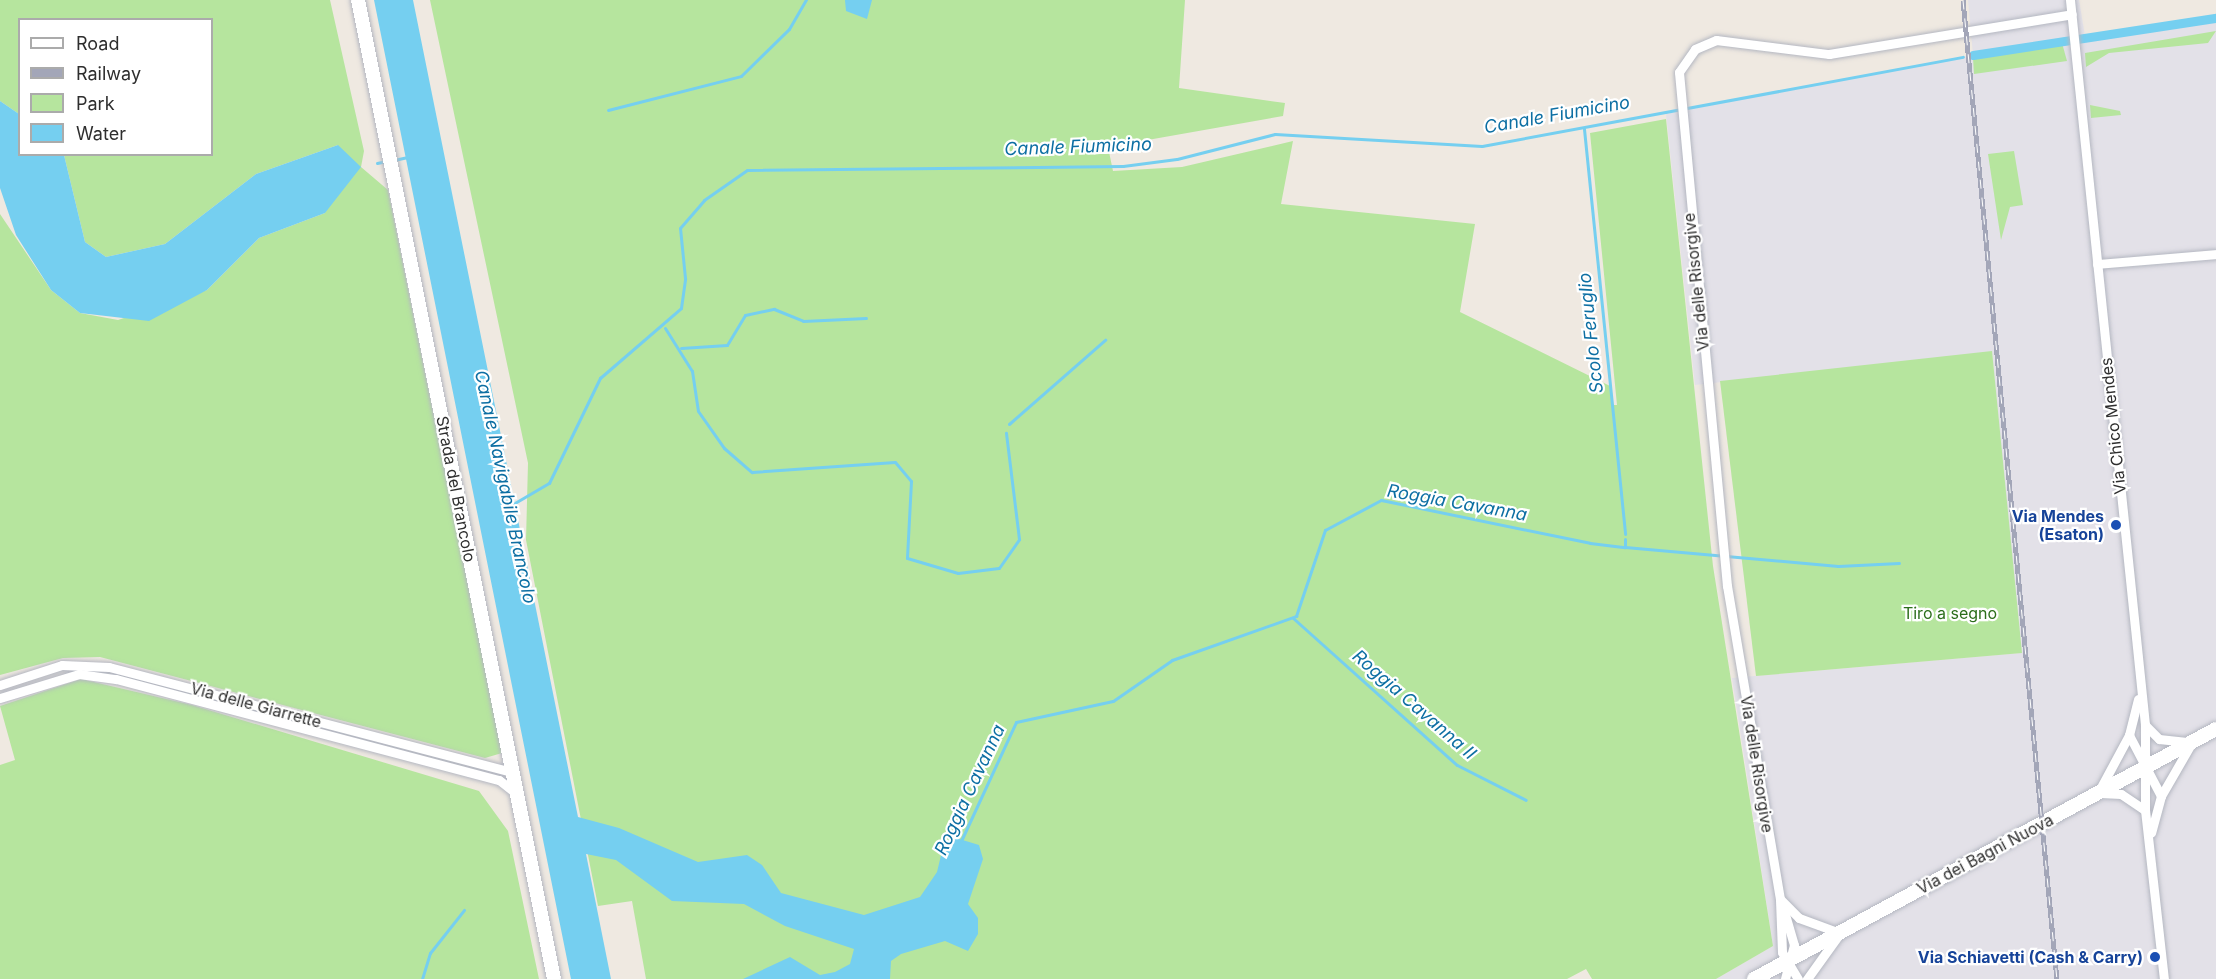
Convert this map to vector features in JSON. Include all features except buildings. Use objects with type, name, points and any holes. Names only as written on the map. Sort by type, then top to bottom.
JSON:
[{"type":"street","name":"Strada del Brancolo","points":[[358,0],[554,979]]},
{"type":"street","name":"Via Chico Mendes","points":[[2070,0],[2139,695],[2145,726],[2145,810],[2151,835]]},
{"type":"street","name":"Via delle Risorgive","points":[[1785,979],[1794,945],[1780,899],[1727,586],[1680,126],[1679,72],[1686,58],[1716,40],[1829,54],[2072,14]]},
{"type":"street","points":[[2097,264],[2216,254]]},
{"type":"street","name":"Via delle Giarrette","points":[[0,685],[62,665],[109,667],[498,768],[515,783]]},
{"type":"street","name":"Via delle Giarrette","points":[[0,698],[49,679],[98,675],[515,783]]},
{"type":"street","name":"Via Chico Mendes","points":[[2098,793],[2129,735],[2139,695]]},
{"type":"street","points":[[2145,726],[2159,739],[2193,742],[2161,796],[2151,835],[2164,979]]},
{"type":"street","name":"Via dei Bagni Nuova","points":[[1754,979],[2216,729]]},
{"type":"street","points":[[2129,735],[2161,796]]},
{"type":"street","points":[[498,768],[510,758]]},
{"type":"street","points":[[2098,793],[2121,794],[2145,810]]},
{"type":"street","points":[[1780,899],[1800,918],[1840,933],[1807,979]]},
{"type":"street","points":[[1789,960],[1798,979]]},
{"type":"shaded area","points":[[1968,0],[2079,0],[2085,36],[2216,18],[2216,979],[1716,979],[1773,946],[1732,678],[2021,653],[1992,352],[1695,385],[1666,114],[1973,55]]},
{"type":"green space","points":[[0,0],[330,0],[364,151],[361,167],[388,190],[502,753],[485,758],[100,657],[63,658],[0,675],[0,214],[51,290],[80,313],[118,320],[207,290],[259,238],[325,213],[338,145],[256,174],[165,244],[106,257],[85,242],[64,156],[213,156],[213,18],[18,18],[18,113],[0,101]]},
{"type":"green space","points":[[430,0],[1185,0],[1179,88],[1285,103],[1283,116],[1108,147],[1113,171],[1182,167],[1293,141],[1281,204],[1475,224],[1460,312],[1610,386],[1612,405],[1617,405],[1590,133],[1666,119],[1713,566],[1773,946],[1716,979],[1592,979],[1586,969],[1567,979],[646,979],[632,901],[598,906],[526,540],[528,463]]},
{"type":"green space","points":[[2216,31],[2208,43],[2109,53],[2086,67],[2085,53]]},
{"type":"green space","points":[[2062,43],[2067,61],[1974,74],[1973,58]]},
{"type":"green space","points":[[2090,105],[2120,111],[2121,115],[2091,118]]},
{"type":"green space","points":[[2014,151],[2023,205],[2010,207],[2001,240],[1988,154]]},
{"type":"green space","name":"Tiro a segno","points":[[1992,351],[2022,653],[1756,676],[1720,381]]},
{"type":"green space","points":[[81,679],[192,705],[479,791],[508,831],[539,979],[0,979],[0,765],[15,760],[0,706]]},
{"type":"water","name":"Canale Navigabile Brancolo","points":[[374,0],[413,0],[578,817],[619,828],[698,862],[747,855],[762,865],[781,893],[864,915],[920,897],[937,872],[943,847],[956,838],[979,845],[983,859],[968,904],[978,918],[978,934],[968,951],[945,941],[901,954],[891,961],[890,979],[743,979],[790,957],[820,975],[835,972],[850,964],[854,949],[785,926],[744,904],[672,901],[616,860],[586,854],[611,979],[571,979]]},
{"type":"water","points":[[845,0],[872,0],[867,19],[846,11]]},
{"type":"water","points":[[0,101],[18,113],[18,156],[64,156],[85,242],[106,257],[165,244],[256,174],[338,145],[361,167],[325,213],[259,238],[207,290],[149,321],[80,313],[51,290],[16,235],[0,188]]},
{"type":"waterway","points":[[608,110],[741,76],[789,29],[806,0]]},
{"type":"waterway","name":"Canale Fiumicino","points":[[1973,55],[2216,18]]},
{"type":"waterway","name":"Canale Fiumicino","points":[[513,504],[549,483],[600,378],[681,308],[685,278],[680,228],[704,200],[747,170],[1123,166],[1177,159],[1275,134],[1482,146],[1963,57]]},
{"type":"waterway","name":"Scolo Feruglio","points":[[1584,129],[1625,534]]},
{"type":"waterway","points":[[394,160],[408,157]]},
{"type":"waterway","points":[[377,163],[387,161]]},
{"type":"waterway","points":[[681,348],[727,345],[745,315],[774,309],[803,321],[866,318]]},
{"type":"waterway","points":[[665,328],[692,371],[698,411],[724,448],[752,472],[895,462],[911,481],[907,558],[958,573],[999,568],[1019,539],[1006,433]]},
{"type":"waterway","points":[[1009,424],[1105,340]]},
{"type":"waterway","name":"Roggia Cavanna","points":[[961,841],[1016,722],[1113,701],[1172,660],[1296,616],[1325,530],[1381,500],[1590,543],[1625,547],[1625,539]]},
{"type":"waterway","points":[[1625,547],[1838,566],[1899,563]]},
{"type":"waterway","name":"Roggia Cavanna II","points":[[1293,618],[1457,765],[1526,800]]},
{"type":"waterway","points":[[422,979],[430,953],[464,910]]},
{"type":"railway","points":[[1963,0],[2057,979]]},
{"type":"place","name":"Via Mendes (Esaton)","points":[[2116,525]]},
{"type":"place","name":"Via Schiavetti (Cash & Carry)","points":[[2155,957]]}]
